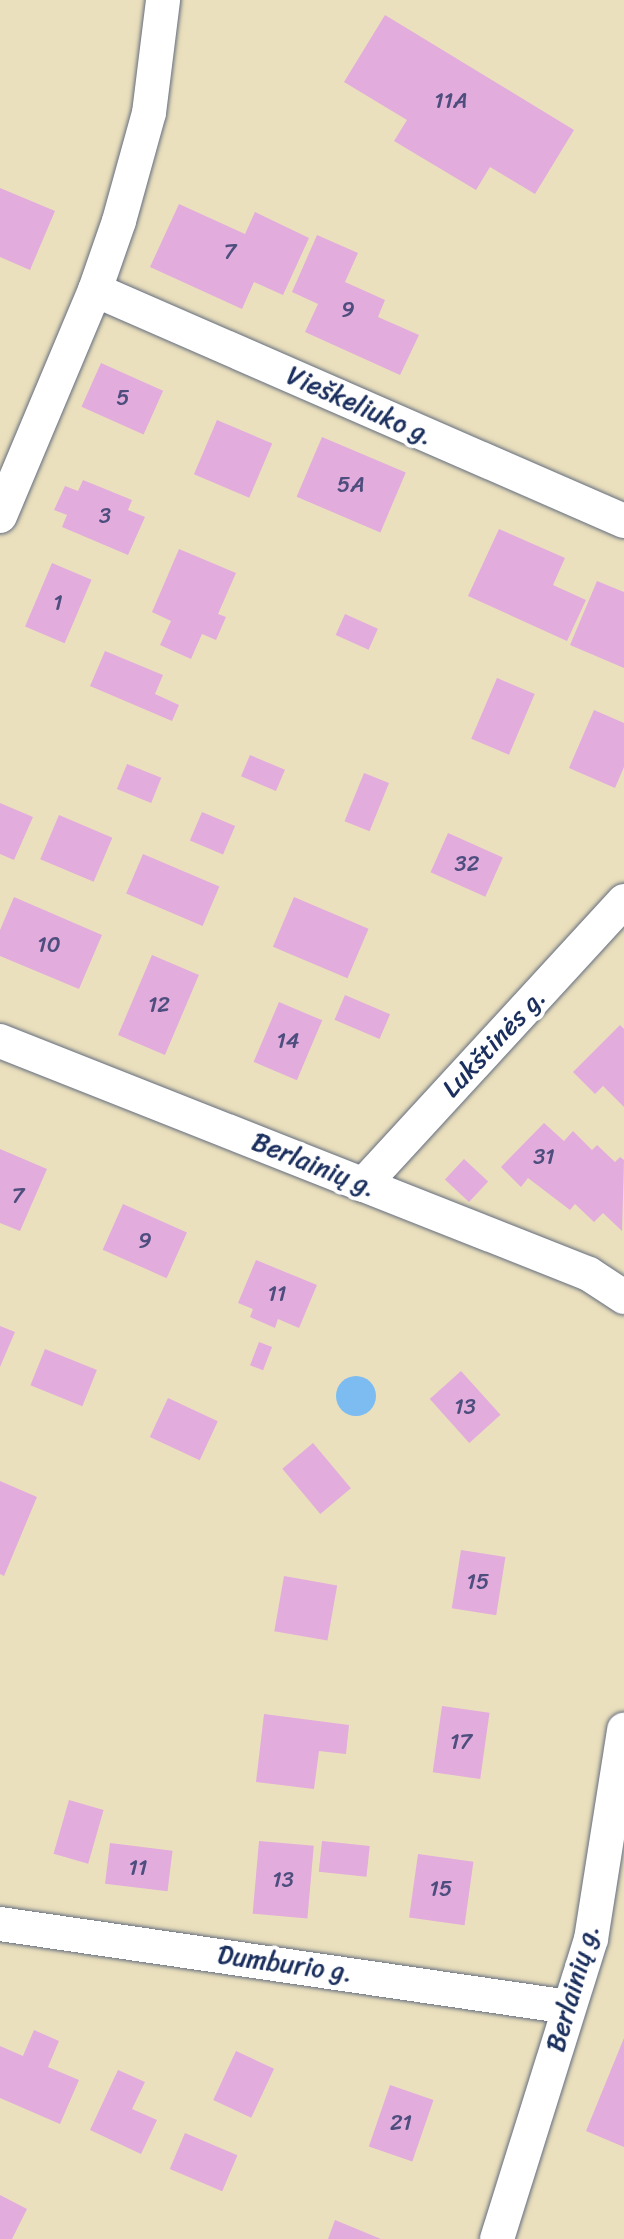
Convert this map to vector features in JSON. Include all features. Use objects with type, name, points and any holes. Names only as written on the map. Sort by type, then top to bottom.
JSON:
[{"type":"street","points":[[0,516],[95,290],[119,221],[149,113],[163,0]]},
{"type":"street","name":"Vieškeliuko g.","points":[[95,290],[624,521]]},
{"type":"street","name":"Lukštinės g.","points":[[363,1185],[624,901]]},
{"type":"street","name":"Berlainių g.","points":[[0,1041],[589,1274],[624,1297]]},
{"type":"street","name":"Berlainių g.","points":[[497,2239],[591,1939],[624,1730]]},
{"type":"street","name":"Dumburio g.","points":[[0,1924],[569,2007]]},
{"type":"water","points":[[356,1376],[370,1382],[376,1396],[370,1410],[356,1416],[342,1410],[336,1396],[342,1382]]},
{"type":"building","points":[[385,15],[574,130],[535,194],[490,167],[476,190],[394,141],[407,120],[344,82]]},
{"type":"building","points":[[0,188],[55,211],[30,270],[0,257]]},
{"type":"building","points":[[179,204],[245,234],[255,212],[309,238],[283,295],[254,282],[242,309],[150,267]]},
{"type":"building","points":[[317,235],[358,253],[345,282],[385,300],[378,317],[419,335],[400,375],[305,332],[318,304],[292,292]]},
{"type":"building","points":[[101,363],[163,391],[144,435],[81,407]]},
{"type":"building","points":[[217,420],[272,443],[249,498],[194,474]]},
{"type":"building","points":[[322,437],[406,473],[380,532],[297,497]]},
{"type":"building","points":[[83,480],[132,500],[128,510],[145,517],[128,555],[62,527],[67,515],[54,510],[65,486],[78,491]]},
{"type":"building","points":[[499,529],[565,558],[553,585],[586,600],[567,641],[468,596]]},
{"type":"building","points":[[179,549],[236,573],[218,614],[226,617],[216,640],[202,634],[191,659],[160,645],[171,621],[152,612]]},
{"type":"building","points":[[52,563],[92,580],[65,643],[25,627]]},
{"type":"building","points":[[597,581],[624,592],[624,668],[570,645]]},
{"type":"building","points":[[345,614],[378,629],[369,650],[336,635]]},
{"type":"building","points":[[105,651],[163,675],[155,694],[179,705],[172,721],[90,686]]},
{"type":"building","points":[[497,678],[535,694],[509,755],[471,739]]},
{"type":"building","points":[[594,710],[624,723],[624,767],[615,788],[569,768]]},
{"type":"building","points":[[250,755],[285,770],[276,791],[241,776]]},
{"type":"building","points":[[127,764],[161,778],[151,803],[117,789]]},
{"type":"building","points":[[364,773],[389,783],[370,831],[345,821]]},
{"type":"building","points":[[0,803],[33,817],[14,860],[0,854]]},
{"type":"building","points":[[202,812],[235,826],[223,855],[190,841]]},
{"type":"building","points":[[59,815],[112,838],[94,882],[40,859]]},
{"type":"building","points":[[448,833],[503,857],[485,897],[431,872]]},
{"type":"building","points":[[143,854],[219,886],[203,926],[126,894]]},
{"type":"building","points":[[14,897],[102,935],[79,989],[0,956],[0,930]]},
{"type":"building","points":[[294,897],[369,929],[347,978],[273,947]]},
{"type":"building","points":[[152,955],[199,975],[165,1055],[118,1035]]},
{"type":"building","points":[[345,995],[390,1014],[380,1039],[334,1020]]},
{"type":"building","points":[[279,1002],[322,1020],[297,1080],[254,1062]]},
{"type":"building","points":[[620,1025],[624,1029],[624,1107],[603,1086],[595,1094],[573,1072]]},
{"type":"building","points":[[544,1123],[564,1141],[573,1131],[592,1150],[597,1145],[615,1162],[620,1157],[624,1160],[622,1231],[603,1213],[594,1222],[575,1204],[570,1210],[528,1178],[521,1187],[501,1167]]},
{"type":"building","points":[[0,1149],[47,1169],[20,1231],[0,1223]]},
{"type":"building","points":[[464,1159],[488,1182],[469,1202],[445,1179]]},
{"type":"building","points":[[123,1204],[187,1232],[167,1278],[103,1250]]},
{"type":"building","points":[[256,1260],[317,1285],[299,1328],[278,1319],[275,1328],[250,1317],[253,1309],[238,1303]]},
{"type":"building","points":[[0,1326],[15,1332],[0,1367]]},
{"type":"building","points":[[259,1342],[272,1347],[263,1370],[250,1365]]},
{"type":"building","points":[[45,1349],[97,1370],[82,1406],[30,1385]]},
{"type":"building","points":[[461,1371],[500,1415],[469,1443],[430,1399]]},
{"type":"building","points":[[168,1398],[218,1421],[200,1460],[150,1437]]},
{"type":"building","points":[[313,1443],[351,1488],[320,1514],[282,1469]]},
{"type":"building","points":[[0,1481],[37,1497],[4,1576],[0,1574]]},
{"type":"building","points":[[461,1550],[505,1557],[496,1615],[452,1608]]},
{"type":"building","points":[[284,1576],[337,1585],[327,1641],[274,1631]]},
{"type":"building","points":[[442,1706],[490,1713],[480,1779],[433,1772]]},
{"type":"building","points":[[264,1714],[349,1725],[346,1754],[319,1751],[314,1789],[256,1782]]},
{"type":"building","points":[[69,1800],[104,1810],[88,1864],[54,1854]]},
{"type":"building","points":[[259,1841],[314,1846],[307,1919],[253,1914]]},
{"type":"building","points":[[322,1841],[370,1846],[366,1877],[319,1872]]},
{"type":"building","points":[[110,1843],[173,1851],[168,1891],[105,1884]]},
{"type":"building","points":[[418,1854],[473,1862],[465,1925],[409,1917]]},
{"type":"building","points":[[34,2030],[59,2041],[48,2067],[79,2080],[60,2124],[0,2098],[0,2046],[23,2056]]},
{"type":"building","points":[[624,2038],[624,2147],[586,2131]]},
{"type":"building","points":[[236,2051],[274,2069],[251,2118],[213,2100]]},
{"type":"building","points":[[118,2070],[145,2082],[132,2109],[157,2120],[141,2154],[90,2130]]},
{"type":"building","points":[[390,2085],[433,2100],[412,2161],[369,2146]]},
{"type":"building","points":[[185,2133],[237,2155],[222,2191],[170,2169]]},
{"type":"building","points":[[0,2195],[27,2209],[12,2239],[0,2239]]},
{"type":"building","points":[[335,2220],[381,2239],[328,2239]]}]
